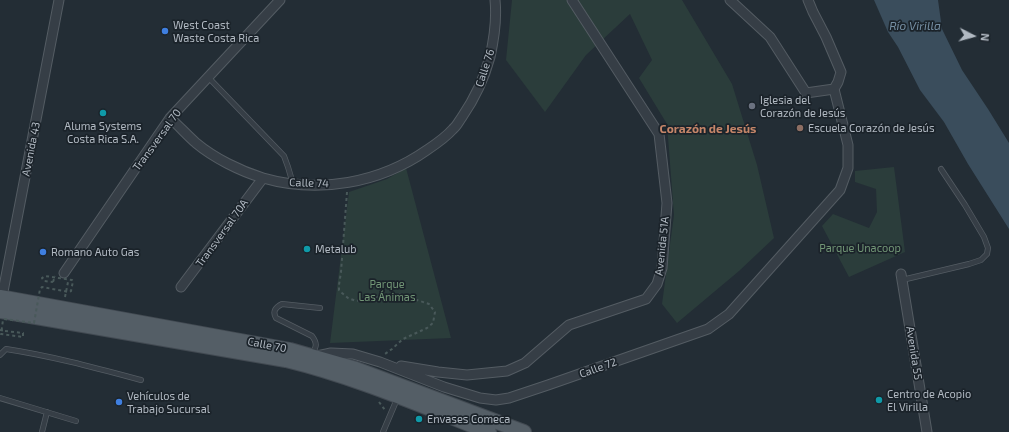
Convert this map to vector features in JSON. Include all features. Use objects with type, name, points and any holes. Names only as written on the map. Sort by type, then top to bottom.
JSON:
[{"type":"main road","name":"Calle 70","points":[[1,297],[290,350],[312,359],[351,379],[490,432]]},
{"type":"main road","name":"Calle 70","points":[[0,311],[286,360],[312,359],[356,370],[524,432]]},
{"type":"street","name":"Avenida 43","points":[[1,297],[59,0]]},
{"type":"street","name":"Calle 76","points":[[454,129],[472,102],[486,72],[494,40],[495,0]]},
{"type":"street","name":"Avenida 51A","points":[[380,362],[438,372],[467,375],[507,370],[525,363],[569,325],[646,299],[657,284],[662,268],[666,202],[659,134],[572,0]]},
{"type":"street","points":[[730,0],[770,37],[806,92],[834,89],[841,72],[808,0]]},
{"type":"street","name":"Transversal 70","points":[[66,277],[170,118],[275,2]]},
{"type":"street","name":"Calle 72","points":[[312,359],[331,353],[353,354],[380,362],[444,387],[480,398],[496,400],[509,398],[548,385],[708,329],[729,314],[840,190],[848,168],[848,144],[834,89]]},
{"type":"street","name":"Calle 74","points":[[170,118],[197,144],[228,164],[263,178],[293,184],[320,185],[347,183],[371,178],[394,169],[415,158],[454,129]]},
{"type":"street","name":"Transversal 70A","points":[[182,288],[263,178]]},
{"type":"street","name":"Avenida 55","points":[[902,277],[927,432]]},
{"type":"lane","points":[[208,77],[284,156],[293,184]]},
{"type":"lane","points":[[902,277],[969,264],[981,260],[987,254],[988,248],[984,237],[941,169]]},
{"type":"lane","points":[[312,359],[317,346],[316,341],[312,336],[276,318],[274,315],[277,306],[282,304],[320,308]]},
{"type":"lane","points":[[0,355],[6,349],[59,358],[141,380]]},
{"type":"lane","points":[[382,432],[398,397]]},
{"type":"lane","points":[[0,398],[76,421]]},
{"type":"lane","points":[[42,432],[47,412]]},
{"type":"path","points":[[347,183],[339,290],[348,298],[356,301],[399,294],[429,304],[435,312],[433,323],[427,328],[402,339],[392,349],[383,355],[380,362]]},
{"type":"path","points":[[0,330],[5,331],[23,333],[23,337],[1,333],[3,320],[34,323],[41,288],[71,291],[72,280],[45,276],[42,278],[44,281],[53,282]]},
{"type":"path","points":[[65,299],[66,277]]},
{"type":"green space","points":[[512,0],[682,0],[732,84],[757,165],[774,238],[739,271],[677,323],[662,304],[674,215],[667,124],[639,78],[652,60],[630,14],[586,55],[545,112],[506,60]]},
{"type":"green space","name":"Parque Unacoop","points":[[894,167],[905,252],[849,277],[822,226],[833,214],[869,228],[877,212],[876,189],[855,182],[855,171]]},
{"type":"green space","name":"Parque Las Ánimas","points":[[406,168],[451,338],[330,343],[349,192],[387,179]]},
{"type":"water","name":"Río Virilla","points":[[874,0],[938,0],[942,29],[962,70],[1009,143],[1009,229],[968,164],[944,122],[920,90],[898,47],[888,32]]},
{"type":"place","name":"West Coast Waste Costa Rica","points":[[165,31]]},
{"type":"place","name":"Iglesia del Corazón de Jesús","points":[[752,106]]},
{"type":"place","name":"Aluma Systems Costa Rica S.A.","points":[[103,113]]},
{"type":"place","name":"Escuela Corazón de Jesús","points":[[800,128]]},
{"type":"place","name":"Metalub","points":[[307,249]]},
{"type":"place","name":"Romano Auto Gas","points":[[43,252]]},
{"type":"place","name":"Centro de Acopio El Virilla","points":[[879,400]]},
{"type":"place","name":"Vehículos de Trabajo Sucursal","points":[[119,402]]},
{"type":"place","name":"Envases Comeca","points":[[419,419]]},
{"type":"district","name":"Corazón de Jesús","points":[[708,129]]}]
